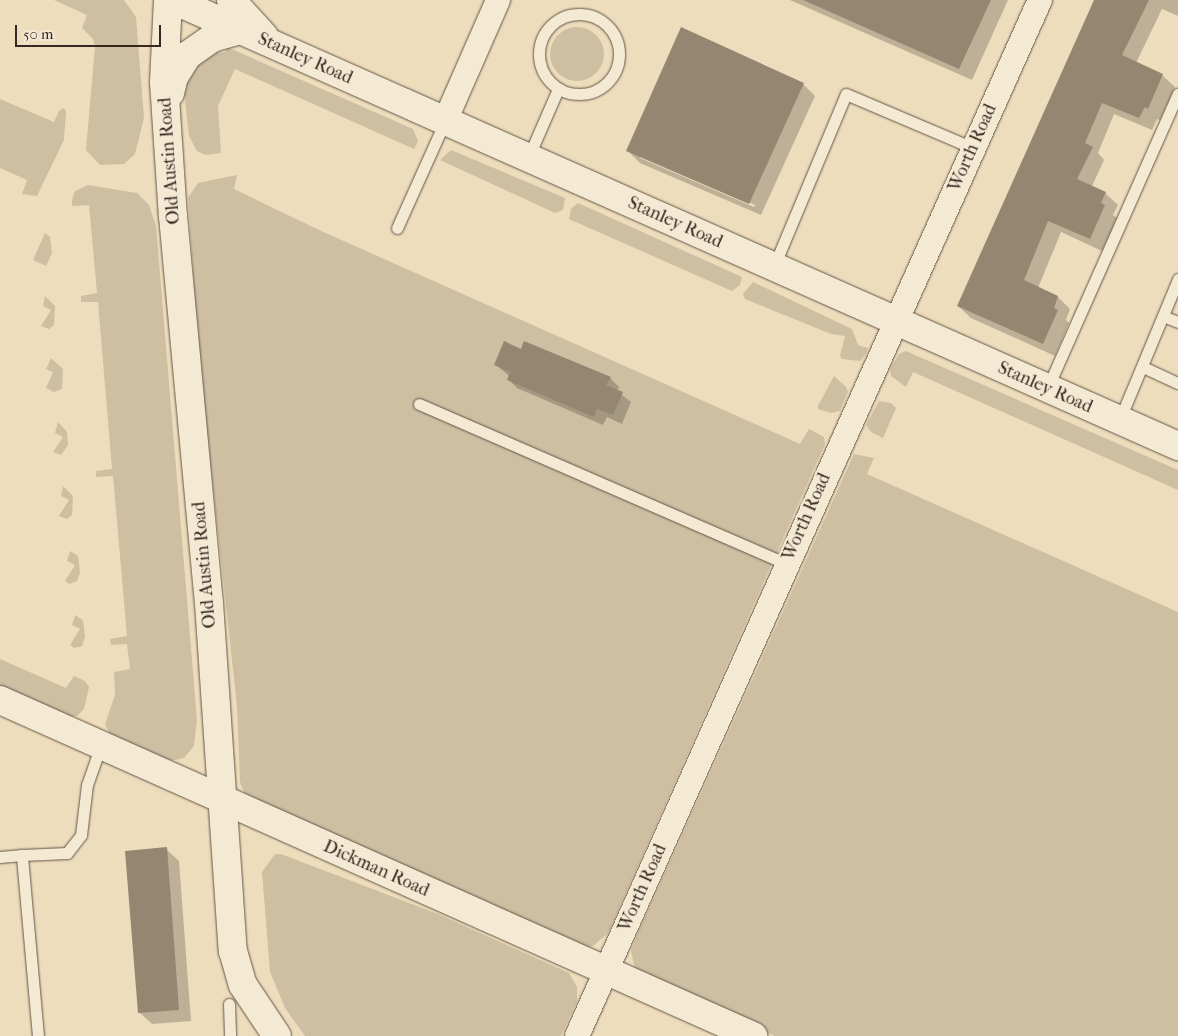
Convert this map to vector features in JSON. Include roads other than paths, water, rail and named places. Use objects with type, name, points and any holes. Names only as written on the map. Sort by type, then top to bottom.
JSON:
[{"type":"street","name":"Old Austin Road","points":[[148,0],[165,94]]},
{"type":"street","name":"Old Austin Road","points":[[168,0],[165,94],[173,216],[209,602],[233,951],[243,985],[277,1036]]},
{"type":"street","name":"Stanley Road","points":[[173,0],[1178,446]]},
{"type":"street","points":[[231,0],[272,44]]},
{"type":"street","points":[[445,121],[498,0]]},
{"type":"street","name":"Worth Road","points":[[577,1036],[894,321],[1040,0]]},
{"type":"street","points":[[165,94],[188,55],[212,38],[240,30]]},
{"type":"street","name":"Dickman Road","points":[[0,700],[753,1036]]},
{"type":"lane","points":[[576,14],[600,20],[617,42],[616,69],[603,86],[585,94],[558,89],[541,70],[540,45],[545,33],[564,16],[576,14]]},
{"type":"lane","points":[[528,158],[558,89]]},
{"type":"lane","points":[[774,266],[846,94],[973,148]]},
{"type":"lane","points":[[1047,389],[1178,94]]},
{"type":"lane","points":[[397,228],[445,121]]},
{"type":"lane","points":[[1119,421],[1178,279]]},
{"type":"lane","points":[[1164,316],[1178,322]]},
{"type":"lane","points":[[1143,367],[1178,383]]},
{"type":"lane","points":[[419,404],[786,564]]},
{"type":"lane","points":[[0,857],[67,853],[81,835],[88,785],[102,745]]},
{"type":"lane","points":[[22,856],[38,1036]]},
{"type":"lane","points":[[228,1004],[230,1036]]}]
